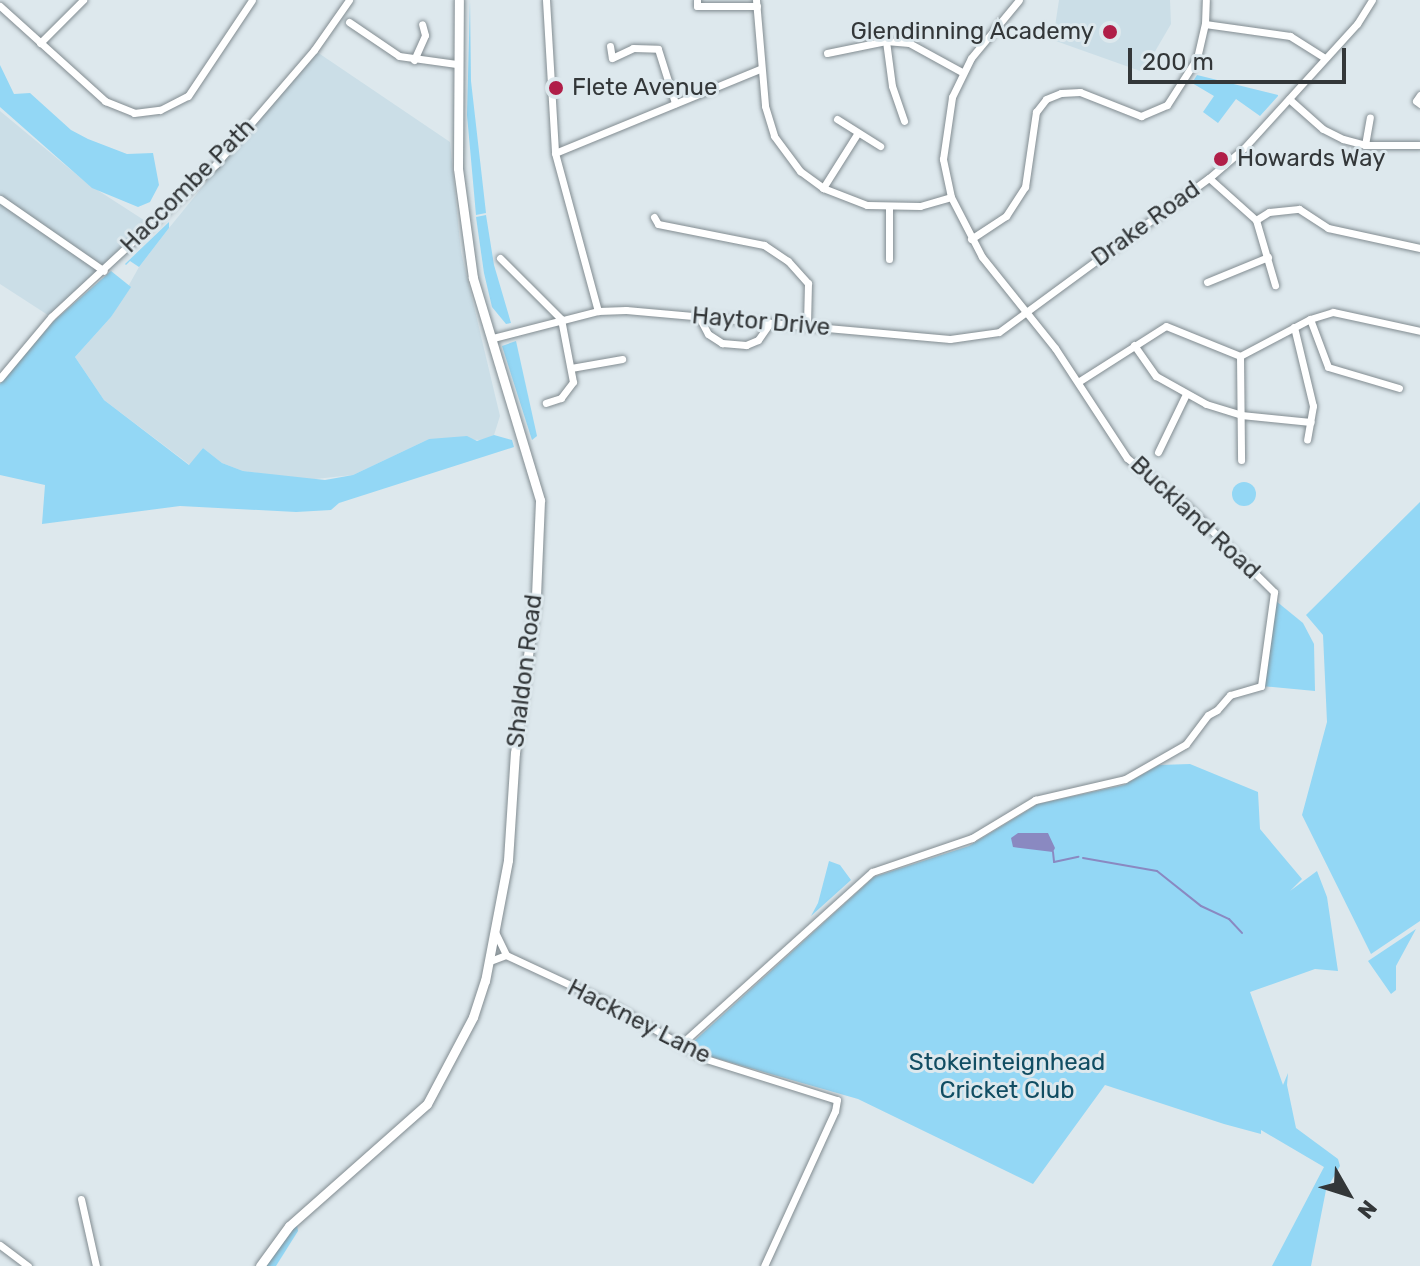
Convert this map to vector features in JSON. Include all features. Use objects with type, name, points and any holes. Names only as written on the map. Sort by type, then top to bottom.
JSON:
[{"type":"street","points":[[40,43],[83,0]]},
{"type":"street","points":[[0,6],[105,101],[134,113],[160,110],[188,96],[252,0]]},
{"type":"street","name":"Haccombe Path","points":[[0,199],[104,271],[216,164],[314,50],[349,0]]},
{"type":"street","name":"Shaldon Road","points":[[260,1266],[289,1226],[427,1104],[473,1017],[490,961],[508,860],[515,753],[536,596],[540,500],[473,278],[460,184],[456,64],[459,0]]},
{"type":"street","points":[[546,0],[555,153],[598,311]]},
{"type":"street","points":[[697,0],[697,6],[756,3],[760,69],[774,136],[800,171],[823,188],[850,201],[889,208],[920,206],[951,197]]},
{"type":"street","points":[[1019,0],[962,72],[945,130],[943,159],[951,197],[971,239],[1078,382],[1166,326],[1240,356]]},
{"type":"street","points":[[971,239],[1006,216],[1025,187],[1036,112],[1046,99],[1061,93],[1080,92],[1131,114],[1141,116],[1160,110],[1192,70],[1205,24],[1206,0]]},
{"type":"street","name":"Drake Road","points":[[1027,313],[1209,178],[1244,148],[1357,24],[1372,0]]},
{"type":"street","points":[[349,22],[399,56],[456,64]]},
{"type":"street","points":[[414,60],[425,35],[422,24]]},
{"type":"street","points":[[1205,24],[1290,36],[1325,58]]},
{"type":"street","points":[[827,53],[886,41],[909,43],[962,72]]},
{"type":"street","points":[[886,41],[892,86],[904,121]]},
{"type":"street","points":[[610,46],[612,58],[633,48],[658,49],[675,103]]},
{"type":"street","points":[[555,153],[760,69]]},
{"type":"street","points":[[1420,95],[1416,101],[1420,104]]},
{"type":"street","points":[[1289,99],[1323,129],[1365,145],[1420,145]]},
{"type":"street","points":[[1365,145],[1370,117]]},
{"type":"street","points":[[837,119],[880,146]]},
{"type":"street","points":[[823,188],[857,134]]},
{"type":"street","points":[[1209,178],[1256,220],[1275,285]]},
{"type":"street","points":[[889,208],[889,259]]},
{"type":"street","points":[[1256,220],[1269,212],[1299,209],[1328,228],[1420,248]]},
{"type":"street","points":[[654,217],[658,224],[764,245],[788,261],[808,283],[807,324]]},
{"type":"street","points":[[1207,282],[1268,257]]},
{"type":"street","points":[[500,258],[561,319],[571,368],[570,390],[546,403]]},
{"type":"street","points":[[0,378],[51,317],[104,271]]},
{"type":"street","name":"Haytor Drive","points":[[493,338],[598,311],[626,310],[950,339],[999,332],[1027,313]]},
{"type":"street","points":[[1240,356],[1310,319],[1333,312],[1349,312],[1420,331]]},
{"type":"street","points":[[699,317],[708,334],[722,343],[746,345],[758,340],[770,323]]},
{"type":"street","points":[[1310,319],[1328,367],[1399,388]]},
{"type":"street","points":[[1294,327],[1311,390],[1311,422],[1307,439]]},
{"type":"street","points":[[1134,345],[1156,376],[1186,394],[1241,415],[1311,422]]},
{"type":"street","points":[[1240,356],[1241,460]]},
{"type":"street","points":[[571,368],[622,359]]},
{"type":"street","name":"Buckland Road","points":[[681,1044],[872,872],[972,838],[1035,800],[1125,779],[1186,744],[1208,715],[1230,695],[1261,686],[1274,592],[1186,505],[1127,458],[1078,382]]},
{"type":"street","points":[[1158,452],[1186,394]]},
{"type":"street","points":[[490,961],[506,955],[495,932]]},
{"type":"street","name":"Hackney Lane","points":[[506,955],[609,1003],[706,1059],[837,1100],[835,1111],[764,1266]]},
{"type":"street","points":[[81,1199],[96,1266]]},
{"type":"street","points":[[0,1245],[28,1266]]},
{"type":"shaded area","name":"Glendinning Academy","points":[[1059,0],[1170,0],[1171,24],[1143,72],[1053,40]]},
{"type":"shaded area","points":[[314,50],[450,142],[461,252],[500,416],[494,435],[485,440],[429,439],[353,475],[306,480],[243,471],[222,463],[203,448],[190,465],[104,400],[75,357],[111,317],[139,267],[169,228]]},
{"type":"shaded area","points":[[0,111],[88,184],[150,224],[51,317],[0,284]]},
{"type":"shaded area","points":[[1018,833],[1048,833],[1055,848],[1053,852],[1013,847],[1011,838]]},
{"type":"green space","points":[[470,0],[471,81],[486,213],[476,215],[467,115]]},
{"type":"green space","points":[[0,65],[14,94],[30,93],[71,130],[127,154],[153,153],[159,185],[150,202],[138,207],[92,188],[0,107]]},
{"type":"green space","points":[[1197,75],[1278,96],[1260,116],[1236,99],[1218,123],[1203,112],[1214,96],[1192,83]]},
{"type":"green space","points":[[486,215],[494,265],[511,323],[506,324],[492,307],[484,273],[476,217]]},
{"type":"green space","points":[[169,222],[169,228],[139,267],[130,261],[125,264]]},
{"type":"green space","points":[[111,271],[131,287],[111,317],[75,357],[104,400],[189,465],[203,448],[222,463],[243,471],[325,480],[353,475],[429,439],[467,436],[477,441],[494,435],[512,440],[514,447],[339,503],[331,510],[296,512],[180,506],[42,524],[45,485],[0,475],[0,384],[54,321]]},
{"type":"green space","points":[[516,341],[537,436],[532,440],[502,346]]},
{"type":"green space","points":[[1244,482],[1253,485],[1256,494],[1253,503],[1244,506],[1235,503],[1232,494],[1235,485]]},
{"type":"green space","points":[[1420,502],[1420,921],[1371,954],[1302,815],[1327,722],[1323,635],[1306,615]]},
{"type":"green space","points":[[1276,601],[1303,623],[1314,644],[1315,691],[1261,686]]},
{"type":"green space","name":"Stokeinteignhead Cricket Club","points":[[1190,764],[1258,792],[1260,829],[1302,879],[1290,891],[1317,871],[1327,897],[1338,971],[1315,969],[1250,992],[1283,1085],[1288,1073],[1287,1085],[1296,1128],[1338,1159],[1340,1166],[1326,1190],[1311,1266],[1272,1266],[1324,1167],[1261,1130],[1261,1134],[1224,1124],[1105,1085],[1033,1184],[858,1099],[712,1057],[692,1043],[874,877],[969,846],[1038,804],[1124,785],[1159,765]]},
{"type":"green space","points":[[829,861],[840,865],[851,880],[811,916],[818,903]]},
{"type":"green space","points":[[1416,929],[1396,966],[1396,990],[1391,994],[1368,961]]},
{"type":"green space","points":[[297,1225],[298,1231],[276,1266],[264,1266]]},
{"type":"waterway","points":[[1053,852],[1054,862],[1078,857]]},
{"type":"waterway","points":[[1083,858],[1157,871],[1201,906],[1229,919],[1242,933]]},
{"type":"place","name":"Glendinning Academy","points":[[1110,32]]},
{"type":"place","name":"Flete Avenue","points":[[556,88]]},
{"type":"place","name":"Howards Way","points":[[1221,159]]}]
